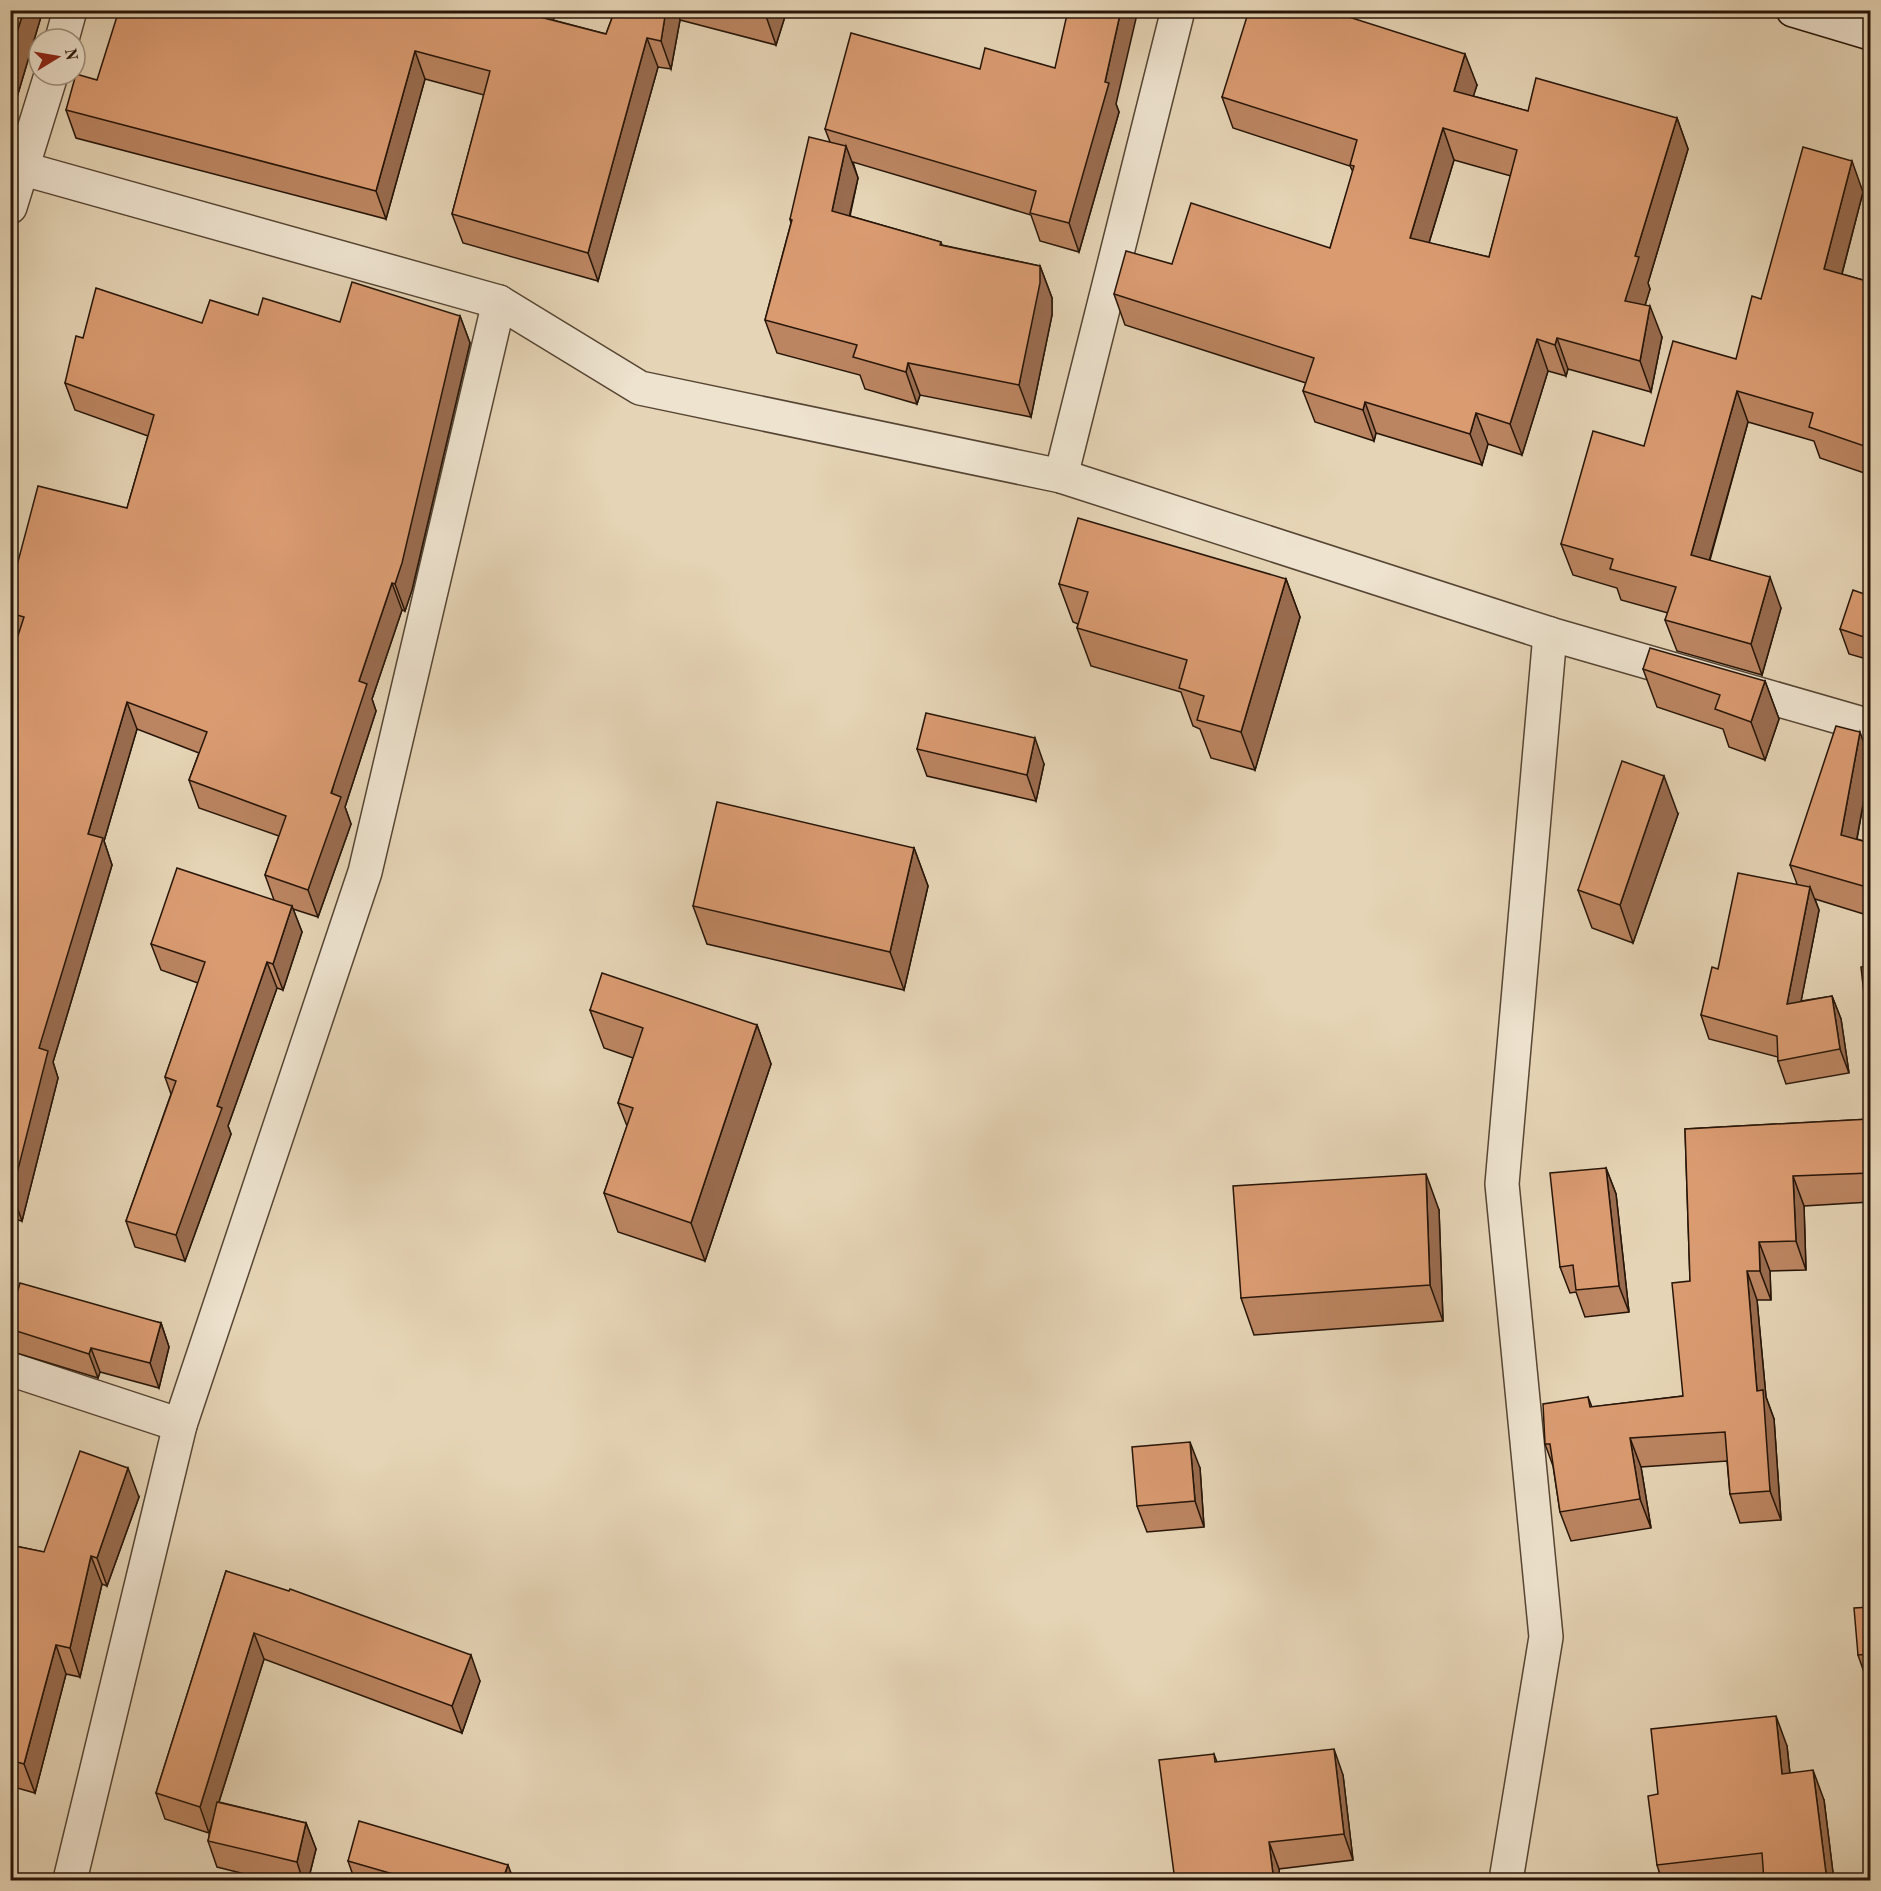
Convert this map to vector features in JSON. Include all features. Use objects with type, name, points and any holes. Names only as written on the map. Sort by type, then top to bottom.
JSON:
[{"type":"street","points":[[65,27],[70,10]]},
{"type":"street","points":[[1060,476],[1178,10]]},
{"type":"street","points":[[1793,10],[1870,33]]},
{"type":"street","points":[[10,207],[17,167],[47,87]]},
{"type":"street","points":[[17,167],[499,302],[640,388],[1060,476],[1550,634],[1870,726]]},
{"type":"street","points":[[70,1881],[180,1425],[365,872],[499,302]]},
{"type":"street","points":[[1506,1881],[1546,1637],[1502,1184],[1550,634]]},
{"type":"street","points":[[10,1369],[180,1425]]},
{"type":"building","points":[[10,10],[24,10],[10,54]]},
{"type":"building","points":[[119,10],[245,10],[254,13],[254,10],[538,10],[536,16],[606,34],[615,10],[666,10],[661,41],[647,38],[588,253],[452,214],[490,71],[415,51],[376,191],[66,110],[72,87],[87,87],[87,77],[97,80]]},
{"type":"building","points":[[743,10],[768,10],[766,16]]},
{"type":"building","points":[[1068,10],[1121,10],[1105,82],[1109,83],[1069,223],[1030,213],[1036,191],[825,129],[851,33],[980,69],[985,48],[1055,68]]},
{"type":"building","points":[[1249,10],[1327,10],[1465,54],[1454,91],[1528,111],[1536,78],[1677,118],[1635,256],[1639,257],[1625,301],[1650,306],[1640,361],[1557,338],[1555,345],[1537,339],[1510,424],[1476,413],[1470,434],[1365,402],[1363,410],[1303,391],[1314,358],[1114,294],[1126,251],[1172,264],[1191,203],[1330,248],[1354,166],[1350,165],[1357,140],[1222,97]],"holes":[[[1443,128],[1517,150],[1489,257],[1410,238]]]},
{"type":"building","points":[[809,137],[846,146],[832,211],[941,242],[940,245],[1040,266],[1040,283],[1019,385],[908,363],[906,372],[853,357],[857,345],[765,320],[792,220],[790,219]]},
{"type":"building","points":[[1803,147],[1852,161],[1824,269],[1870,282],[1870,448],[1809,427],[1813,413],[1737,391],[1691,555],[1770,577],[1751,644],[1665,620],[1676,587],[1610,569],[1613,559],[1561,544],[1593,431],[1644,446],[1673,341],[1736,359],[1752,296],[1761,299]]},
{"type":"building","points":[[352,282],[460,316],[402,563],[395,584],[392,583],[359,681],[367,684],[331,793],[341,797],[308,890],[265,875],[286,816],[189,780],[207,732],[127,702],[88,834],[103,838],[39,1048],[48,1051],[12,1193],[10,1193],[10,660],[24,617],[10,613],[10,592],[38,486],[127,508],[154,415],[65,383],[76,336],[83,338],[96,288],[202,323],[210,300],[258,315],[263,298],[340,322]]},
{"type":"building","points":[[1078,518],[1286,579],[1241,732],[1197,720],[1204,696],[1179,688],[1187,660],[1077,628],[1088,592],[1059,584]]},
{"type":"building","points":[[1853,590],[1870,596],[1870,639],[1840,629]]},
{"type":"building","points":[[1650,648],[1765,681],[1751,722],[1715,709],[1720,695],[1643,669]]},
{"type":"building","points":[[926,713],[1035,738],[1027,775],[917,749]]},
{"type":"building","points":[[1836,726],[1860,732],[1841,835],[1870,843],[1870,888],[1790,865]]},
{"type":"building","points":[[1622,761],[1664,776],[1620,905],[1578,890]]},
{"type":"building","points":[[717,802],[914,848],[890,952],[693,906]]},
{"type":"building","points":[[177,868],[292,906],[273,964],[267,962],[217,1106],[222,1108],[176,1235],[126,1221],[176,1081],[165,1077],[205,962],[151,944]]},
{"type":"building","points":[[1738,873],[1810,887],[1787,1004],[1832,996],[1840,1049],[1778,1061],[1777,1036],[1701,1015],[1712,967],[1718,969]]},
{"type":"building","points":[[1870,965],[1870,1047],[1861,967]]},
{"type":"building","points":[[602,973],[757,1025],[691,1223],[604,1193],[633,1108],[618,1103],[643,1028],[590,1010]]},
{"type":"building","points":[[1870,1119],[1870,1173],[1793,1176],[1796,1241],[1759,1242],[1760,1271],[1747,1271],[1757,1391],[1763,1390],[1770,1491],[1730,1494],[1725,1432],[1630,1438],[1640,1499],[1560,1512],[1550,1444],[1545,1444],[1543,1404],[1588,1397],[1590,1407],[1683,1396],[1672,1283],[1690,1281],[1685,1129]]},
{"type":"building","points":[[1606,1168],[1619,1286],[1576,1290],[1573,1265],[1560,1267],[1550,1173]]},
{"type":"building","points":[[1426,1174],[1430,1285],[1241,1298],[1233,1186]]},
{"type":"building","points":[[20,1283],[161,1323],[150,1363],[91,1348],[89,1354],[10,1329],[10,1288],[18,1290]]},
{"type":"building","points":[[1868,1318],[1870,1318],[1870,1341]]},
{"type":"building","points":[[1190,1442],[1195,1501],[1137,1506],[1132,1447]]},
{"type":"building","points":[[80,1451],[128,1468],[97,1558],[91,1556],[70,1648],[56,1645],[24,1764],[10,1760],[10,1545],[44,1552]]},
{"type":"building","points":[[226,1571],[289,1591],[290,1589],[471,1655],[452,1706],[254,1633],[200,1807],[156,1793]]},
{"type":"building","points":[[1870,1607],[1870,1654],[1858,1655],[1854,1608]]},
{"type":"building","points":[[1776,1716],[1782,1774],[1813,1770],[1827,1881],[1764,1881],[1762,1853],[1657,1865],[1648,1796],[1658,1794],[1651,1729]]},
{"type":"building","points":[[1334,1749],[1344,1834],[1269,1842],[1273,1874],[1229,1881],[1175,1881],[1159,1760],[1214,1754],[1215,1762]]},
{"type":"building","points":[[217,1802],[306,1823],[297,1862],[208,1841]]},
{"type":"building","points":[[359,1821],[508,1865],[502,1881],[417,1881],[348,1861]]}]
